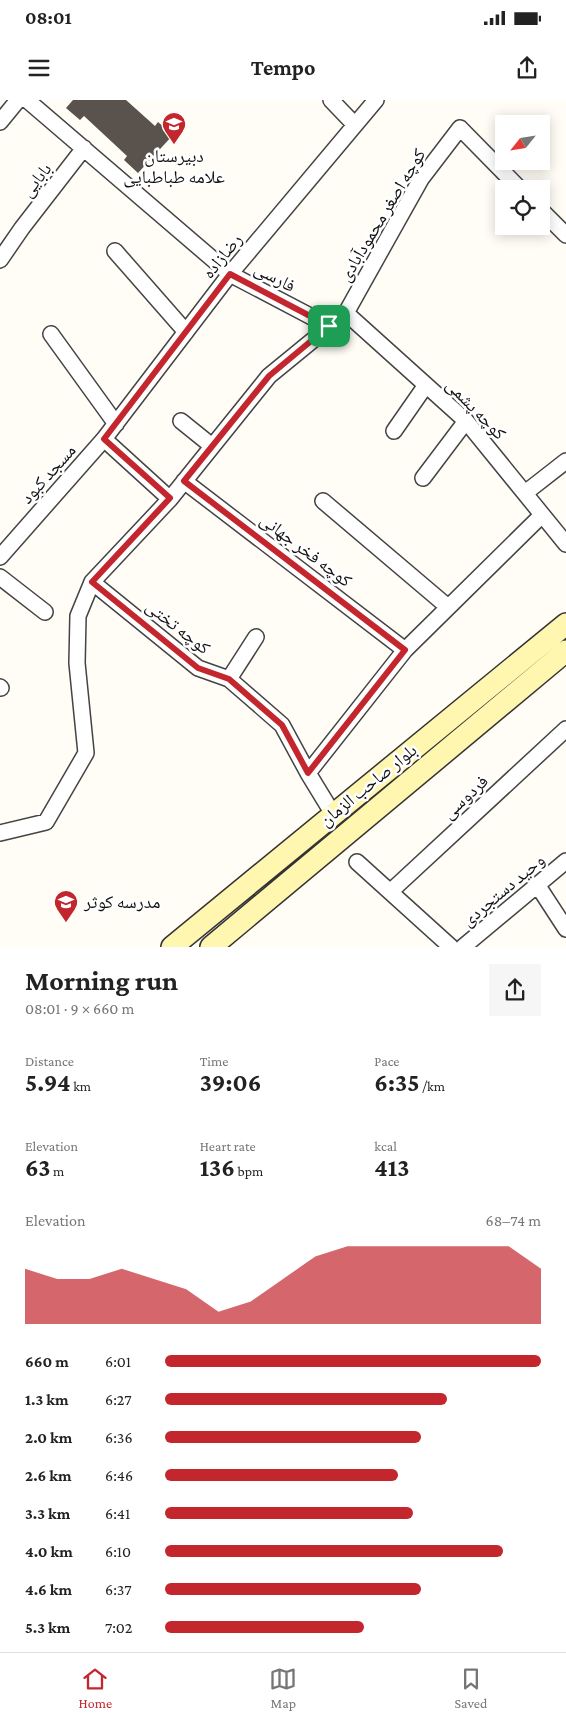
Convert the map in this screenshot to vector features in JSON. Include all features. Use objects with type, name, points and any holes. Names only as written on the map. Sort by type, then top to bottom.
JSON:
[{"type":"main road","name":"بلوار صاحب الزمان","points":[[172,947],[566,624]]},
{"type":"main road","name":"بلوار صاحب الزمان","points":[[211,947],[566,651]]},
{"type":"street","points":[[0,122],[18,100]]},
{"type":"street","name":"فارسی","points":[[27,100],[230,274],[329,326]]},
{"type":"street","points":[[331,100],[354,124]]},
{"type":"street","name":"رضازاده","points":[[104,439],[230,274],[376,100]]},
{"type":"street","name":"کوچه اصغر محمودآبادی","points":[[0,832],[46,822],[86,753],[77,664],[78,616],[92,582],[170,498],[269,376],[346,312],[421,179],[460,128],[511,180]]},
{"type":"street","name":"بابایی","points":[[0,260],[22,228],[84,148]]},
{"type":"street","points":[[550,219],[566,235]]},
{"type":"street","points":[[115,251],[186,332]]},
{"type":"street","name":"کوچه پشمی","points":[[346,312],[466,421],[566,544]]},
{"type":"street","points":[[51,334],[116,424]]},
{"type":"street","points":[[394,431],[426,385]]},
{"type":"street","points":[[181,421],[212,446]]},
{"type":"street","points":[[423,478],[466,421]]},
{"type":"street","points":[[104,439],[170,498]]},
{"type":"street","name":"مسجد کبود","points":[[0,557],[104,439]]},
{"type":"street","points":[[525,493],[566,461]]},
{"type":"street","name":"کوچه فخر جهانی","points":[[184,481],[405,650]]},
{"type":"street","points":[[323,502],[448,607]]},
{"type":"street","points":[[308,773],[405,650],[542,515]]},
{"type":"street","points":[[0,577],[45,612]]},
{"type":"street","name":"کوچه تختی","points":[[92,582],[198,668],[229,679],[282,725],[333,814]]},
{"type":"street","points":[[229,679],[256,637]]},
{"type":"street","name":"فردوسی","points":[[390,892],[566,729]]},
{"type":"street","name":"وحید دستجردی","points":[[463,947],[566,861]]},
{"type":"street","points":[[357,862],[451,947]]},
{"type":"street","points":[[538,886],[566,929]]},
{"type":"building","points":[[73,100],[126,100],[155,126],[158,122],[173,135],[138,173],[124,160],[127,156],[84,116],[80,120],[66,108]]},
{"type":"place","name":"دبیرستان علامه طباطبایی","points":[[174,145]]},
{"type":"place","name":"مدرسه کوثر","points":[[66,923]]},
{"type":"route","points":[[230,274],[329,326],[269,376],[184,481],[405,650],[308,773],[282,725],[229,679],[198,668],[92,582],[170,498],[104,439],[230,274]]}]
